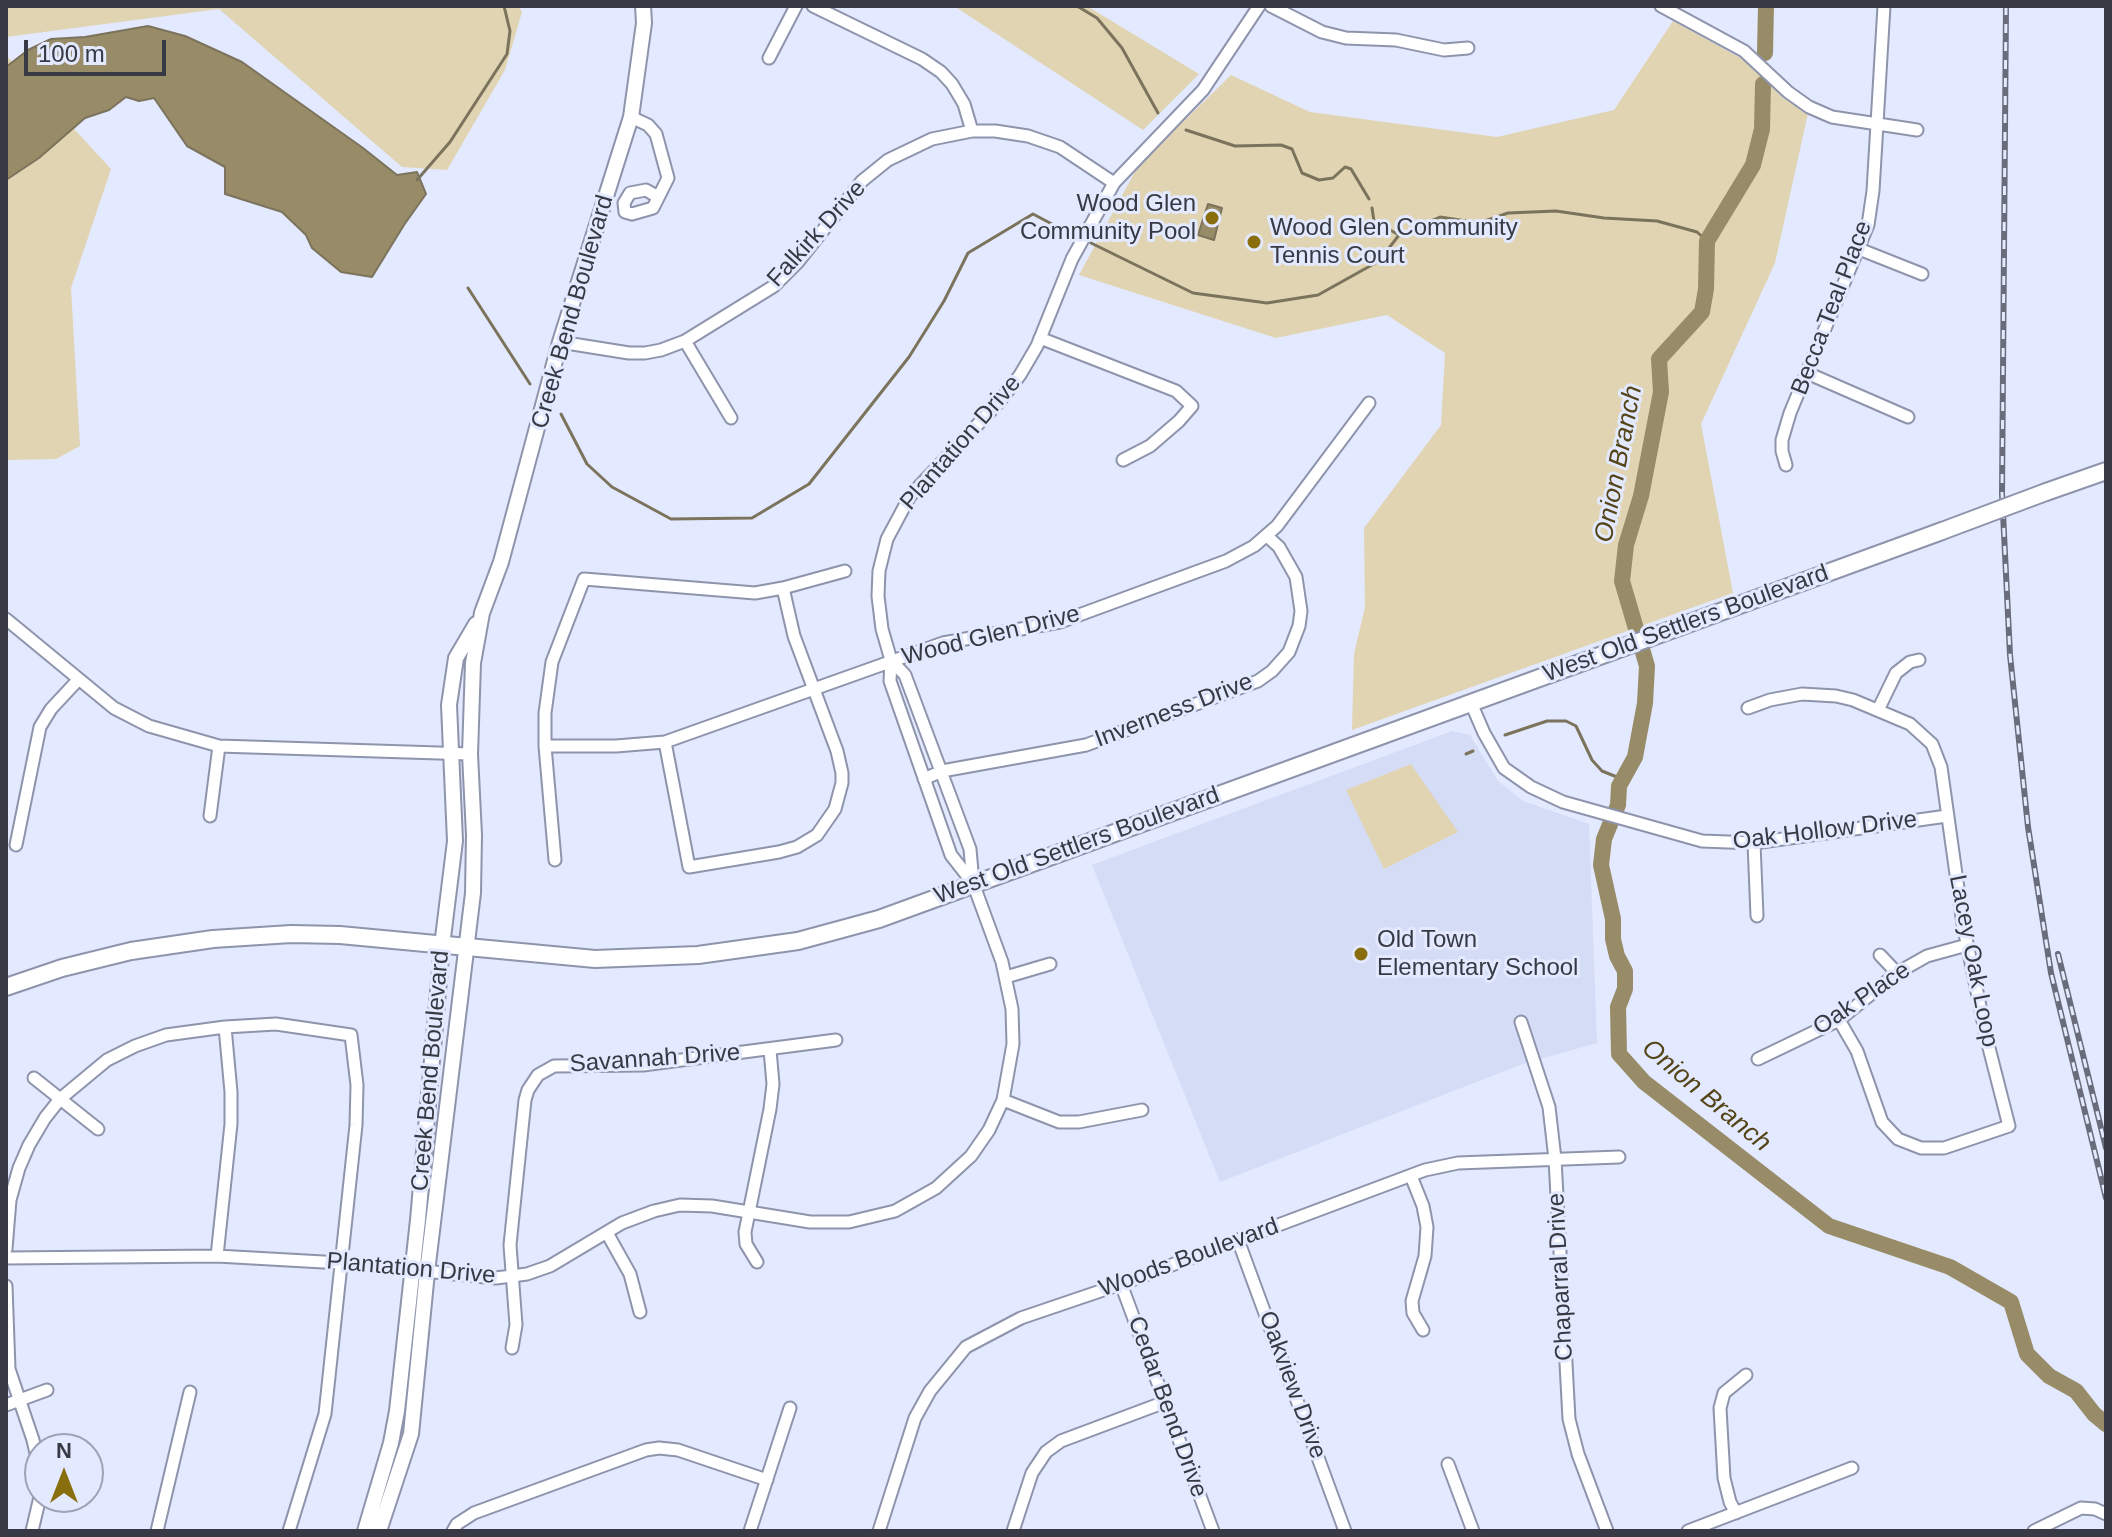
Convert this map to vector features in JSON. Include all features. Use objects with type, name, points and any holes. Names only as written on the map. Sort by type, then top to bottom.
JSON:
[{"type":"main road","name":"West Old Settlers Boulevard","points":[[6,987],[62,968],[131,951],[213,939],[291,934],[340,935],[465,949],[623,959],[698,955],[798,941],[865,923],[2106,471]]},
{"type":"street","name":"Creek Bend Boulevard","points":[[365,1531],[393,1433],[420,1271],[473,893],[470,754],[473,663],[482,613],[506,547],[560,342],[631,117],[644,23],[643,6]]},
{"type":"street","points":[[769,58],[796,6]]},
{"type":"street","points":[[813,6],[922,59],[941,72],[964,104],[972,131]]},
{"type":"street","name":"Plantation Drive","points":[[973,883],[951,855],[890,681],[891,660],[882,629],[878,596],[882,555],[893,524],[921,483],[1010,388],[1040,338],[1072,259],[1114,183],[1203,90],[1259,6]]},
{"type":"street","points":[[1271,6],[1322,32],[1346,38],[1396,40],[1444,50],[1468,48]]},
{"type":"street","points":[[1661,6],[1744,51],[1809,107],[1832,117],[1917,130]]},
{"type":"street","name":"Becca Teal Place","points":[[1786,465],[1782,440],[1868,225],[1873,191],[1884,6]]},
{"type":"street","points":[[631,117],[648,125],[656,134],[668,178],[658,197]]},
{"type":"street","name":"Falkirk Drive","points":[[560,342],[645,353],[685,341],[760,296],[786,275],[850,193],[888,160],[932,139],[972,131],[1012,133],[1044,141],[1075,156],[1114,183]]},
{"type":"street","points":[[1859,249],[1922,274]]},
{"type":"street","points":[[1040,338],[1176,391],[1192,406],[1150,446],[1123,460]]},
{"type":"street","points":[[685,341],[731,418]]},
{"type":"street","points":[[1807,373],[1908,417]]},
{"type":"street","name":"Wood Glen Drive","points":[[545,746],[665,742],[943,643],[1060,622],[1226,561],[1267,536],[1369,403]]},
{"type":"street","name":"Inverness Drive","points":[[924,779],[942,771],[1086,745],[1258,681],[1289,652],[1301,611],[1296,577],[1279,547],[1267,536]]},
{"type":"street","points":[[555,860],[545,713],[552,662],[584,579],[755,593],[845,571]]},
{"type":"street","points":[[665,742],[689,867],[797,847],[817,835],[835,809],[842,783],[837,751],[794,636],[783,588]]},
{"type":"street","name":"Creek Bend Boulevard","points":[[379,1531],[411,1434],[442,946],[455,841],[449,705],[456,658],[482,613]]},
{"type":"street","points":[[6,619],[114,708],[149,726],[219,746],[470,754]]},
{"type":"street","name":"Plantation Drive","points":[[6,1258],[217,1256],[341,1263],[480,1278],[511,1277],[550,1266],[638,1217],[680,1205],[712,1206],[787,1220],[834,1223],[880,1216],[909,1204],[949,1178],[971,1156],[989,1130],[1003,1100],[1013,1044],[1012,1009],[1006,977],[973,883],[970,849],[905,675],[891,660]]},
{"type":"street","points":[[1878,710],[1896,673],[1910,662],[1919,660]]},
{"type":"street","points":[[16,845],[40,727],[51,709],[78,680]]},
{"type":"street","name":"Lacey Oak Loop","points":[[1748,708],[1770,700],[1819,694],[1853,700],[1915,727],[1932,744],[1941,767],[1967,945],[2009,1126],[1944,1148],[1921,1148],[1898,1139],[1882,1122],[1857,1051],[1839,1020]]},
{"type":"street","name":"Oak Hollow Drive","points":[[1471,703],[1504,768],[1531,787],[1563,802],[1702,841],[1754,843],[1947,816]]},
{"type":"street","points":[[210,816],[219,746]]},
{"type":"street","points":[[1754,843],[1757,916]]},
{"type":"street","name":"Oak Place","points":[[1758,1059],[1839,1020],[1897,973],[1927,956],[1967,945]]},
{"type":"street","points":[[1880,955],[1897,973]]},
{"type":"street","points":[[1006,977],[1050,964]]},
{"type":"street","name":"Chaparral Drive","points":[[1521,1022],[1549,1107],[1555,1159],[1569,1419],[1578,1454],[1607,1531]]},
{"type":"street","points":[[6,1249],[10,1200],[19,1168],[37,1132],[60,1099],[95,1069],[135,1046],[174,1033],[276,1024],[351,1035],[357,1109],[325,1414],[289,1531]]},
{"type":"street","points":[[217,1256],[231,1124],[225,1027]]},
{"type":"street","name":"Savannah Drive","points":[[512,1348],[516,1325],[510,1245],[525,1100],[538,1075],[554,1066],[643,1065],[836,1040]]},
{"type":"street","points":[[757,1262],[750,1253],[745,1237],[770,1109],[773,1084],[770,1050]]},
{"type":"street","points":[[34,1078],[98,1129]]},
{"type":"street","points":[[1003,1100],[1059,1122],[1079,1122],[1142,1110]]},
{"type":"street","name":"Woods Boulevard","points":[[879,1531],[915,1418],[939,1377],[966,1347],[1021,1318],[1411,1176],[1458,1163],[1619,1157]]},
{"type":"street","points":[[1411,1176],[1423,1206],[1427,1227],[1425,1256],[1412,1301],[1413,1313],[1423,1330]]},
{"type":"street","points":[[607,1233],[630,1274],[640,1312]]},
{"type":"street","name":"Oakview Drive","points":[[1238,1240],[1345,1531]]},
{"type":"street","name":"Cedar Bend Drive","points":[[1121,1284],[1213,1531]]},
{"type":"street","points":[[6,1286],[7,1352],[18,1399],[30,1433]]},
{"type":"street","points":[[1736,1513],[1725,1490],[1720,1408],[1724,1393],[1746,1375]]},
{"type":"street","points":[[6,1405],[47,1390]]},
{"type":"street","points":[[157,1531],[190,1392]]},
{"type":"street","points":[[1013,1531],[1032,1473],[1046,1452],[1061,1441],[1165,1402]]},
{"type":"street","points":[[750,1531],[790,1408]]},
{"type":"street","points":[[453,1531],[457,1524],[474,1513],[646,1450],[678,1450],[767,1480]]},
{"type":"street","points":[[1448,1464],[1473,1531]]},
{"type":"street","points":[[1688,1531],[1852,1468]]},
{"type":"street","points":[[2034,1531],[2081,1508],[2106,1514]]},
{"type":"shaded area","points":[[6,6],[518,6],[522,12],[505,70],[447,170],[402,167],[219,9],[6,37]]},
{"type":"shaded area","points":[[954,6],[1087,6],[1199,74],[1143,130]]},
{"type":"shaded area","points":[[1673,21],[1748,62],[1782,97],[1808,113],[1775,263],[1701,424],[1733,593],[1352,730],[1354,654],[1365,607],[1364,528],[1441,425],[1445,353],[1387,315],[1276,338],[1079,275],[1138,166],[1231,75],[1310,112],[1497,137],[1614,110]]},
{"type":"shaded area","points":[[148,26],[185,36],[242,62],[397,175],[417,172],[426,194],[372,277],[341,272],[312,248],[306,235],[282,212],[225,194],[225,167],[187,146],[154,98],[139,101],[126,97],[109,110],[85,118],[39,158],[6,180],[6,67],[28,50],[51,39],[85,37]]},
{"type":"shaded area","points":[[6,55],[111,169],[71,288],[80,446],[56,459],[6,460]]},
{"type":"shaded area","name":"Wood Glen Community Pool","points":[[1208,204],[1222,208],[1214,240],[1198,235]]},
{"type":"shaded area","name":"Old Town Elementary School","points":[[1452,731],[1470,735],[1498,781],[1523,801],[1589,824],[1597,1043],[1520,1065],[1220,1182],[1092,865]]},
{"type":"shaded area","points":[[1411,764],[1458,832],[1384,869],[1346,790]]},
{"type":"waterway","points":[[417,180],[450,142],[507,54],[510,31],[504,6]]},
{"type":"waterway","points":[[1077,6],[1097,18],[1122,48],[1158,113]]},
{"type":"waterway","name":"Onion Branch","points":[[1765,53],[1766,6]]},
{"type":"waterway","name":"Onion Branch","points":[[1763,84],[1762,129],[1753,165],[1707,241],[1702,312],[1659,359],[1661,392],[1641,496],[1626,545],[1622,581],[1647,666],[1645,703],[1635,757],[1619,786],[1618,805],[1604,839],[1601,865],[1613,919],[1613,939],[1625,971],[1625,989],[1618,1007],[1619,1054],[1644,1082],[1829,1226],[1950,1267],[2011,1302],[2027,1354],[2049,1376],[2076,1391],[2106,1424]]},
{"type":"waterway","points":[[1186,130],[1235,146],[1281,145],[1292,149],[1302,173],[1319,180],[1333,178],[1345,167],[1351,169],[1369,199]]},
{"type":"waterway","points":[[1372,208],[1374,221],[1399,235],[1440,217],[1479,223],[1508,213],[1556,211],[1657,221],[1697,232],[1707,241]]},
{"type":"waterway","points":[[561,414],[587,464],[612,487],[671,519],[752,518],[809,484],[909,357],[944,301],[968,253],[1033,214],[1067,232]]},
{"type":"waterway","points":[[1091,243],[1193,293],[1267,303],[1318,295],[1379,261],[1399,235]]},
{"type":"waterway","points":[[468,288],[530,384]]},
{"type":"waterway","points":[[1505,735],[1547,721],[1566,721],[1576,726],[1592,760],[1602,771],[1617,777],[1619,786]]},
{"type":"waterway","points":[[1466,754],[1473,751]]},
{"type":"railway","points":[[2006,6],[2002,493],[2010,655],[2028,827],[2051,973],[2106,1198]]},
{"type":"railway","points":[[2058,954],[2106,1148]]},
{"type":"place","name":"Wood Glen Community Pool","points":[[1212,218]]},
{"type":"place","name":"Wood Glen Community Tennis Court","points":[[1254,242]]},
{"type":"place","name":"Old Town Elementary School","points":[[1361,954]]}]
